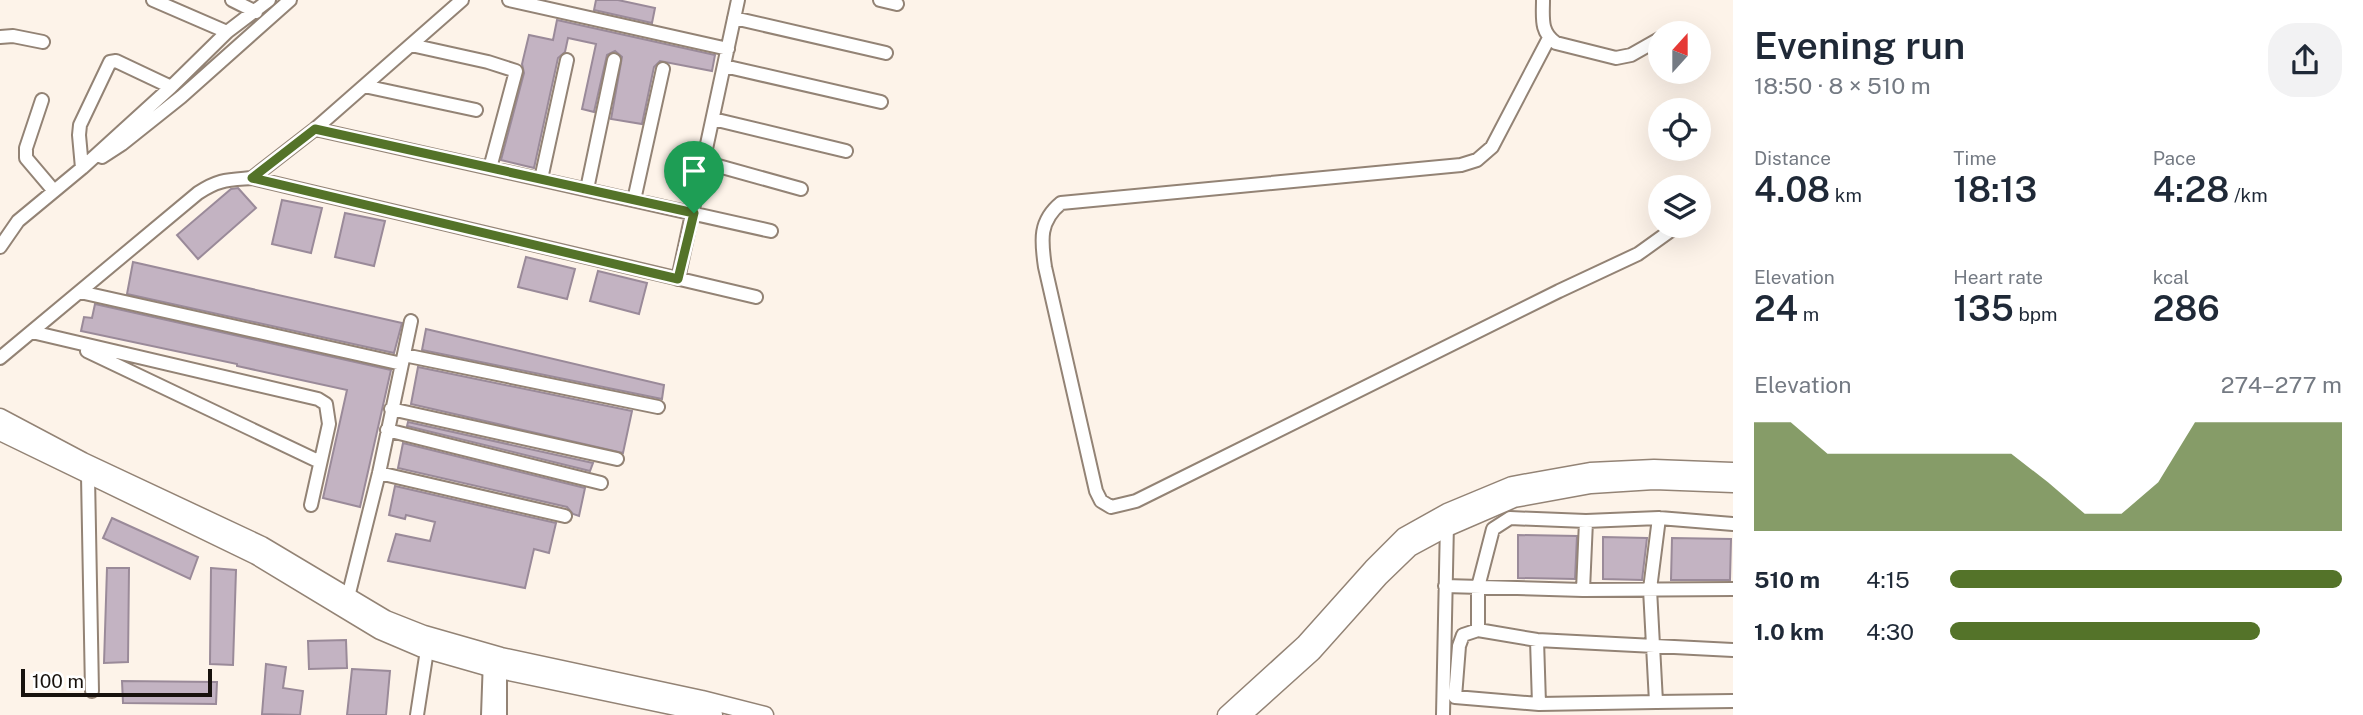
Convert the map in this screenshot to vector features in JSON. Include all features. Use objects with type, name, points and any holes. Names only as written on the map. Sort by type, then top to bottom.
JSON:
[{"type":"main road","points":[[0,417],[83,461],[262,545],[386,619],[495,662],[714,715]]},
{"type":"main road","points":[[0,432],[256,556],[380,631],[427,650],[702,699],[765,715]]},
{"type":"main road","points":[[1243,715],[1313,652],[1380,577],[1410,548],[1447,520],[1512,485],[1590,471],[1654,468],[1733,471]]},
{"type":"main road","points":[[1226,715],[1304,644],[1404,536],[1514,499],[1591,485],[1654,481],[1733,484]]},
{"type":"street","points":[[153,0],[226,32]]},
{"type":"street","points":[[232,0],[256,12]]},
{"type":"street","points":[[0,247],[18,221],[80,170],[171,87],[226,32],[270,0]]},
{"type":"street","points":[[80,170],[122,144],[181,97],[290,0]]},
{"type":"street","points":[[252,178],[315,129],[462,0]]},
{"type":"street","points":[[509,0],[549,4],[728,49]]},
{"type":"street","points":[[678,279],[738,0]]},
{"type":"street","points":[[880,0],[897,4]]},
{"type":"street","points":[[1544,0],[1543,27],[1546,43],[1492,147],[1477,160],[1461,165],[1061,203],[1050,212],[1041,242],[1045,267],[1096,491],[1101,501],[1111,507],[1136,501],[1638,254],[1660,238]]},
{"type":"street","points":[[734,18],[886,53]]},
{"type":"street","points":[[0,37],[13,36],[43,42]]},
{"type":"street","points":[[1546,43],[1616,58],[1631,55],[1648,45]]},
{"type":"street","points":[[411,46],[488,62],[516,71],[490,168]]},
{"type":"street","points":[[541,179],[567,60]]},
{"type":"street","points":[[587,189],[614,60]]},
{"type":"street","points":[[80,170],[80,125],[110,62],[116,61],[171,87]]},
{"type":"street","points":[[724,66],[881,102]]},
{"type":"street","points":[[634,200],[663,69]]},
{"type":"street","points":[[364,86],[476,110]]},
{"type":"street","points":[[42,100],[26,148],[26,158],[54,191]]},
{"type":"street","points":[[713,119],[846,151]]},
{"type":"street","points":[[315,129],[771,231]]},
{"type":"street","points":[[704,162],[801,190]]},
{"type":"street","points":[[0,358],[214,182],[252,178],[756,297]]},
{"type":"street","points":[[80,292],[403,359],[658,407]]},
{"type":"street","points":[[348,597],[379,473],[411,321]]},
{"type":"street","points":[[32,332],[326,404],[329,415],[311,505]]},
{"type":"street","points":[[64,340],[320,462]]},
{"type":"street","points":[[391,409],[617,459]]},
{"type":"street","points":[[387,430],[601,483]]},
{"type":"street","points":[[379,473],[565,516]]},
{"type":"street","points":[[88,476],[92,691]]},
{"type":"street","points":[[1478,629],[1478,587],[1493,529],[1510,518],[1586,521],[1659,518],[1733,524]]},
{"type":"street","points":[[1656,702],[1650,589],[1659,518]]},
{"type":"street","points":[[1443,715],[1447,520]]},
{"type":"street","points":[[1583,590],[1586,521]]},
{"type":"street","points":[[1446,586],[1583,590],[1733,589]]},
{"type":"street","points":[[1733,650],[1655,648],[1537,639],[1478,629],[1463,635],[1459,646],[1455,697],[1639,709],[1656,702],[1733,701]]},
{"type":"street","points":[[1537,639],[1539,704]]},
{"type":"street","points":[[416,715],[427,650]]},
{"type":"street","points":[[488,715],[495,662]]},
{"type":"street","points":[[495,662],[500,715]]},
{"type":"building","points":[[596,0],[618,0],[655,8],[652,23],[594,10]]},
{"type":"building","points":[[557,20],[715,55],[712,71],[660,61],[654,67],[642,124],[611,119],[622,57],[615,51],[607,55],[594,112],[582,109],[596,44],[568,38],[565,52],[558,58],[534,168],[501,160],[524,73],[522,64],[529,35],[553,40]]},
{"type":"building","points":[[238,188],[256,208],[198,259],[177,235],[231,189]]},
{"type":"building","points":[[282,200],[322,208],[311,253],[272,244]]},
{"type":"building","points":[[345,213],[385,221],[374,266],[335,257]]},
{"type":"building","points":[[526,257],[575,269],[567,299],[518,287]]},
{"type":"building","points":[[133,262],[402,323],[394,353],[127,294]]},
{"type":"building","points":[[598,271],[647,283],[639,314],[590,301]]},
{"type":"building","points":[[95,304],[391,370],[360,507],[323,498],[347,390],[81,331],[84,317],[92,318]]},
{"type":"building","points":[[426,329],[664,385],[662,399],[422,350]]},
{"type":"building","points":[[418,367],[632,411],[623,453],[411,404]]},
{"type":"building","points":[[408,422],[593,463],[590,471],[407,426]]},
{"type":"building","points":[[403,443],[585,488],[579,516],[567,507],[398,468]]},
{"type":"building","points":[[395,486],[556,523],[549,553],[534,549],[525,588],[388,561],[396,534],[430,541],[435,522],[406,515],[405,519],[389,515]]},
{"type":"building","points":[[112,518],[198,557],[190,579],[103,538]]},
{"type":"building","points":[[1518,535],[1577,536],[1575,579],[1518,578]]},
{"type":"building","points":[[1603,537],[1647,538],[1642,580],[1603,579]]},
{"type":"building","points":[[1672,538],[1731,539],[1730,580],[1671,580]]},
{"type":"building","points":[[107,568],[129,568],[128,662],[104,663]]},
{"type":"building","points":[[211,568],[236,570],[233,665],[210,664]]},
{"type":"building","points":[[346,640],[347,668],[309,669],[308,641]]},
{"type":"building","points":[[266,664],[286,667],[283,688],[303,691],[300,715],[262,714]]},
{"type":"building","points":[[352,669],[390,671],[386,715],[347,715]]},
{"type":"building","points":[[122,681],[217,682],[216,704],[123,703]]},
{"type":"route","points":[[315,129],[694,213],[678,279],[252,178],[315,129]]}]
